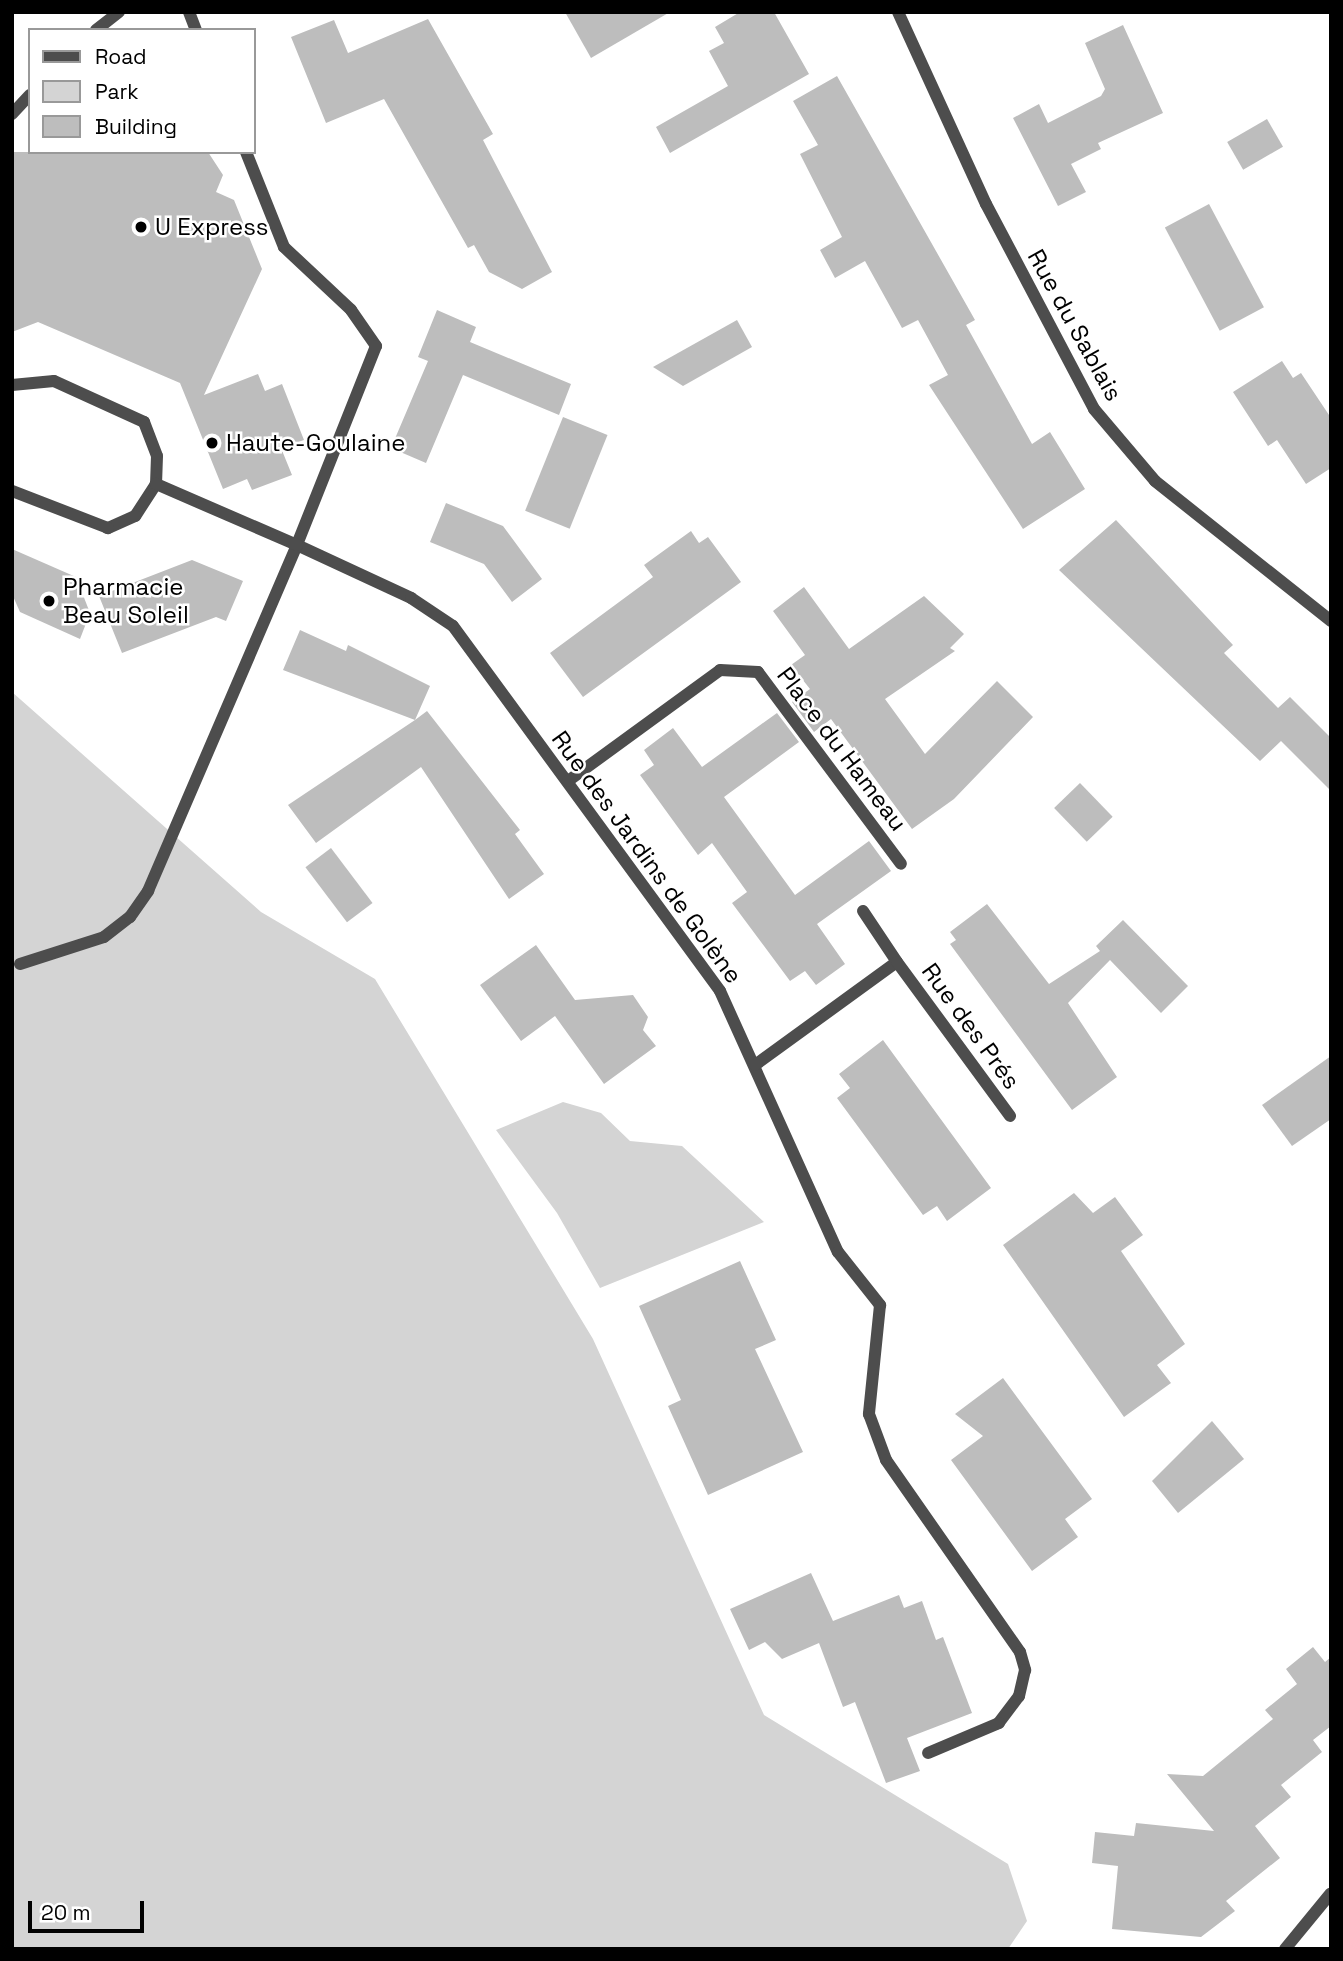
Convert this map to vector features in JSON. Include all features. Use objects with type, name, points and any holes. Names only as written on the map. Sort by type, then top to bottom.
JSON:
[{"type":"street","points":[[99,28],[119,12]]},
{"type":"street","name":"Rue du Sablais","points":[[898,12],[986,204],[1094,409],[1155,481],[1331,621]]},
{"type":"street","points":[[12,114],[28,97]]},
{"type":"street","points":[[20,964],[104,937],[130,917],[148,891],[297,545],[376,346],[351,310],[284,247],[247,154]]},
{"type":"street","points":[[12,386],[54,381],[144,422],[157,456],[156,484],[135,516],[108,528],[12,491]]},
{"type":"street","name":"Rue des Jardins de Golène","points":[[156,484],[411,598],[453,626],[720,991],[838,1252],[880,1305],[869,1414],[886,1460],[1020,1652],[1025,1670],[1019,1696],[999,1723],[928,1753]]},
{"type":"street","name":"Place du Hameau","points":[[568,781],[720,670],[758,672],[901,864]]},
{"type":"street","name":"Rue des Prés","points":[[863,911],[1010,1116]]},
{"type":"street","name":"Rue des Prés","points":[[755,1065],[897,962]]},
{"type":"street","points":[[1285,1949],[1331,1893]]},
{"type":"green space","points":[[12,692],[261,912],[375,979],[593,1339],[764,1715],[1008,1864],[1027,1921],[1008,1949],[12,1949]]},
{"type":"green space","points":[[563,1102],[601,1113],[630,1141],[682,1146],[764,1222],[600,1288],[557,1213],[496,1130]]},
{"type":"building","points":[[565,12],[670,12],[591,58]]},
{"type":"building","points":[[740,12],[774,12],[809,74],[670,153],[656,127],[728,86],[709,51],[724,43],[715,27]]},
{"type":"building","points":[[428,19],[493,134],[483,140],[552,272],[522,289],[489,272],[474,245],[468,248],[384,99],[326,123],[291,37],[334,20],[348,53]]},
{"type":"building","points":[[1123,25],[1163,113],[1098,143],[1101,149],[1071,164],[1086,192],[1058,206],[1013,118],[1039,104],[1048,123],[1101,96],[1105,89],[1085,43]]},
{"type":"building","points":[[837,76],[975,320],[966,325],[1032,444],[1050,432],[1085,489],[1023,529],[929,385],[948,375],[918,320],[902,328],[865,261],[835,278],[820,250],[842,237],[800,154],[818,145],[793,101]]},
{"type":"building","points":[[1267,119],[1283,147],[1243,170],[1227,142]]},
{"type":"building","name":"U Express","points":[[12,152],[209,154],[223,175],[216,192],[234,200],[262,269],[204,395],[258,374],[265,391],[282,384],[304,440],[281,448],[292,475],[252,490],[247,479],[223,489],[180,383],[38,322],[12,332]]},
{"type":"building","points":[[1209,204],[1264,307],[1220,331],[1165,227]]},
{"type":"building","points":[[437,310],[476,327],[470,342],[571,384],[559,415],[463,375],[426,463],[391,448],[428,361],[418,357]]},
{"type":"building","points":[[737,320],[752,347],[683,386],[653,367]]},
{"type":"building","points":[[1282,361],[1293,378],[1301,373],[1331,418],[1331,468],[1306,484],[1277,440],[1268,446],[1233,392]]},
{"type":"building","points":[[563,417],[608,435],[570,529],[525,511]]},
{"type":"building","points":[[446,503],[503,526],[542,579],[512,602],[484,564],[430,542]]},
{"type":"building","points":[[1116,520],[1233,645],[1224,653],[1278,708],[1290,697],[1331,738],[1331,791],[1281,741],[1260,761],[1059,570]]},
{"type":"building","points":[[691,531],[699,543],[708,537],[741,582],[583,697],[550,653],[653,577],[644,565]]},
{"type":"building","points":[[12,549],[76,577],[90,613],[80,639],[20,612],[12,594]]},
{"type":"building","points":[[192,560],[243,581],[226,621],[216,617],[122,653],[99,596]]},
{"type":"building","points":[[804,587],[849,649],[924,596],[964,634],[950,648],[955,651],[885,699],[925,754],[997,681],[1033,717],[954,799],[912,829],[831,719],[814,732],[792,702],[810,689],[791,665],[805,655],[773,611]]},
{"type":"building","points":[[300,630],[346,651],[348,645],[430,686],[415,720],[283,670]]},
{"type":"building","points":[[427,711],[520,830],[515,834],[544,874],[509,899],[421,767],[316,843],[288,805]]},
{"type":"building","points":[[777,713],[799,742],[724,797],[795,895],[869,841],[891,871],[817,924],[845,964],[816,985],[805,971],[790,981],[732,903],[747,892],[712,843],[698,855],[640,775],[654,765],[644,750],[673,728],[702,767]]},
{"type":"building","points":[[1080,783],[1113,817],[1087,842],[1054,808]]},
{"type":"building","points":[[331,848],[373,903],[347,922],[305,867]]},
{"type":"building","points":[[987,904],[1049,984],[1100,951],[1096,946],[1123,920],[1188,986],[1161,1013],[1110,960],[1068,1003],[1117,1077],[1072,1110],[950,944],[956,940],[950,932]]},
{"type":"building","points":[[536,945],[575,1000],[633,995],[648,1017],[643,1030],[656,1046],[604,1084],[555,1016],[521,1041],[480,985]]},
{"type":"building","points":[[883,1040],[991,1188],[947,1221],[937,1206],[923,1215],[837,1098],[850,1088],[839,1074]]},
{"type":"building","points":[[1331,1056],[1331,1119],[1292,1146],[1262,1105]]},
{"type":"building","points":[[1074,1193],[1093,1213],[1115,1197],[1143,1235],[1121,1251],[1185,1344],[1157,1365],[1171,1383],[1124,1417],[1003,1245]]},
{"type":"building","points":[[740,1261],[776,1340],[755,1349],[803,1452],[708,1495],[668,1406],[681,1400],[639,1306]]},
{"type":"building","points":[[1003,1378],[1092,1499],[1065,1519],[1078,1537],[1032,1571],[951,1460],[983,1436],[955,1414]]},
{"type":"building","points":[[1212,1421],[1244,1459],[1178,1513],[1152,1481]]},
{"type":"building","points":[[811,1573],[833,1621],[899,1595],[904,1608],[922,1601],[936,1640],[943,1637],[972,1713],[907,1738],[920,1771],[886,1783],[855,1702],[843,1707],[819,1643],[782,1659],[765,1642],[749,1650],[730,1609]]},
{"type":"building","points":[[1313,1647],[1325,1662],[1331,1657],[1331,1726],[1313,1740],[1322,1752],[1281,1785],[1291,1797],[1255,1826],[1280,1858],[1226,1901],[1235,1911],[1201,1937],[1112,1929],[1118,1866],[1092,1863],[1095,1832],[1134,1836],[1136,1823],[1214,1831],[1167,1774],[1203,1776],[1273,1719],[1265,1710],[1297,1684],[1286,1669]]},
{"type":"place","name":"U Express","points":[[141,227]]},
{"type":"place","name":"Haute-Goulaine","points":[[212,443]]},
{"type":"place","name":"Pharmacie Beau Soleil","points":[[49,601]]}]
